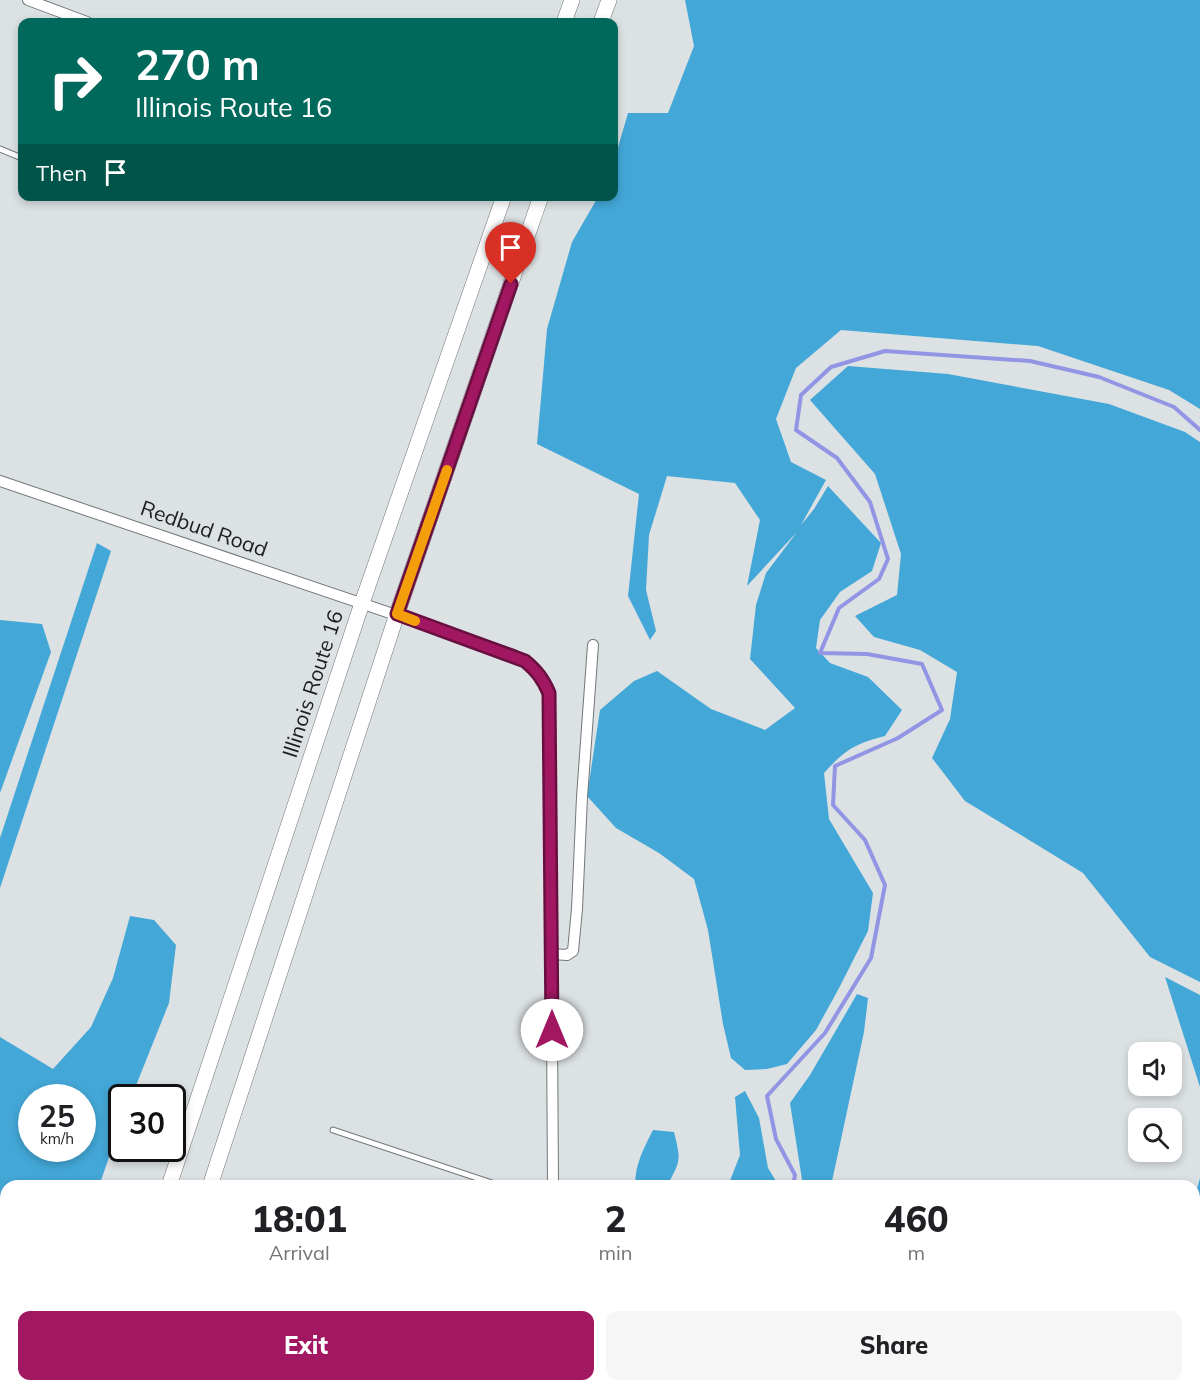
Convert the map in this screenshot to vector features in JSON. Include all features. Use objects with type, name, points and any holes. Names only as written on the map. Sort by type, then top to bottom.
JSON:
[{"type":"main road","points":[[565,18],[572,0]]},
{"type":"main road","points":[[602,18],[609,0]]},
{"type":"main road","name":"Illinois Route 16","points":[[171,1180],[362,603],[502,201]]},
{"type":"main road","points":[[212,1180],[397,614],[539,201]]},
{"type":"street","points":[[28,0],[76,18]]},
{"type":"street","name":"Redbud Road","points":[[0,481],[514,655],[536,670],[549,693],[550,706],[553,1180]]},
{"type":"street","points":[[552,954],[567,956],[573,951],[578,909],[582,797],[592,645]]},
{"type":"lane","points":[[0,149],[18,156]]},
{"type":"lane","points":[[333,1130],[483,1180]]},
{"type":"shaded area","points":[[685,0],[1200,0],[1200,409],[1169,390],[1038,346],[841,330],[796,368],[776,419],[791,462],[826,480],[801,525],[828,486],[881,543],[872,571],[840,592],[820,620],[816,648],[830,663],[868,677],[902,710],[885,736],[851,749],[824,773],[829,819],[873,893],[868,931],[816,1030],[787,1064],[767,1069],[745,1070],[731,1058],[723,1024],[708,930],[694,879],[659,853],[616,828],[587,796],[600,710],[634,681],[657,671],[711,709],[765,730],[795,708],[750,659],[756,605],[766,573],[797,532],[747,586],[760,520],[735,483],[667,476],[649,535],[646,590],[656,631],[650,640],[628,596],[639,494],[537,444],[547,329],[572,242],[596,201],[618,201],[618,147],[628,113],[668,113],[694,46]]},
{"type":"shaded area","points":[[848,366],[948,374],[1109,404],[1185,432],[1200,442],[1200,982],[1150,957],[1083,873],[965,801],[932,758],[950,719],[957,672],[920,650],[874,637],[855,616],[897,595],[901,554],[875,474],[810,400]]},
{"type":"shaded area","points":[[97,543],[111,551],[0,888],[0,838]]},
{"type":"shaded area","points":[[0,620],[42,624],[51,652],[0,793]]},
{"type":"shaded area","points":[[130,916],[154,920],[176,945],[169,1003],[137,1084],[108,1084],[108,1160],[101,1180],[0,1180],[0,1037],[53,1069],[91,1027],[113,978]]},
{"type":"shaded area","points":[[1165,977],[1200,995],[1200,1087]]},
{"type":"shaded area","points":[[857,994],[868,998],[864,1032],[832,1180],[802,1180],[790,1103],[810,1075]]},
{"type":"shaded area","points":[[745,1091],[759,1118],[768,1168],[775,1180],[730,1180],[740,1155],[735,1097]]},
{"type":"shaded area","points":[[653,1130],[674,1132],[679,1155],[670,1180],[636,1180],[636,1172]]},
{"type":"waterway","points":[[794,1180],[795,1175],[776,1139],[767,1096],[825,1033],[871,958],[885,885],[865,840],[833,805],[835,766],[898,738],[942,710],[922,664],[867,654],[820,653],[839,608],[879,579],[888,559],[870,502],[837,458],[796,430],[801,395],[831,367],[885,351],[1030,361],[1099,377],[1174,407],[1200,430]]},
{"type":"slow traffic","points":[[415,621],[397,614],[447,470]]},
{"type":"route","points":[[511,284],[397,614],[514,655],[536,670],[549,693],[552,1030]]}]
